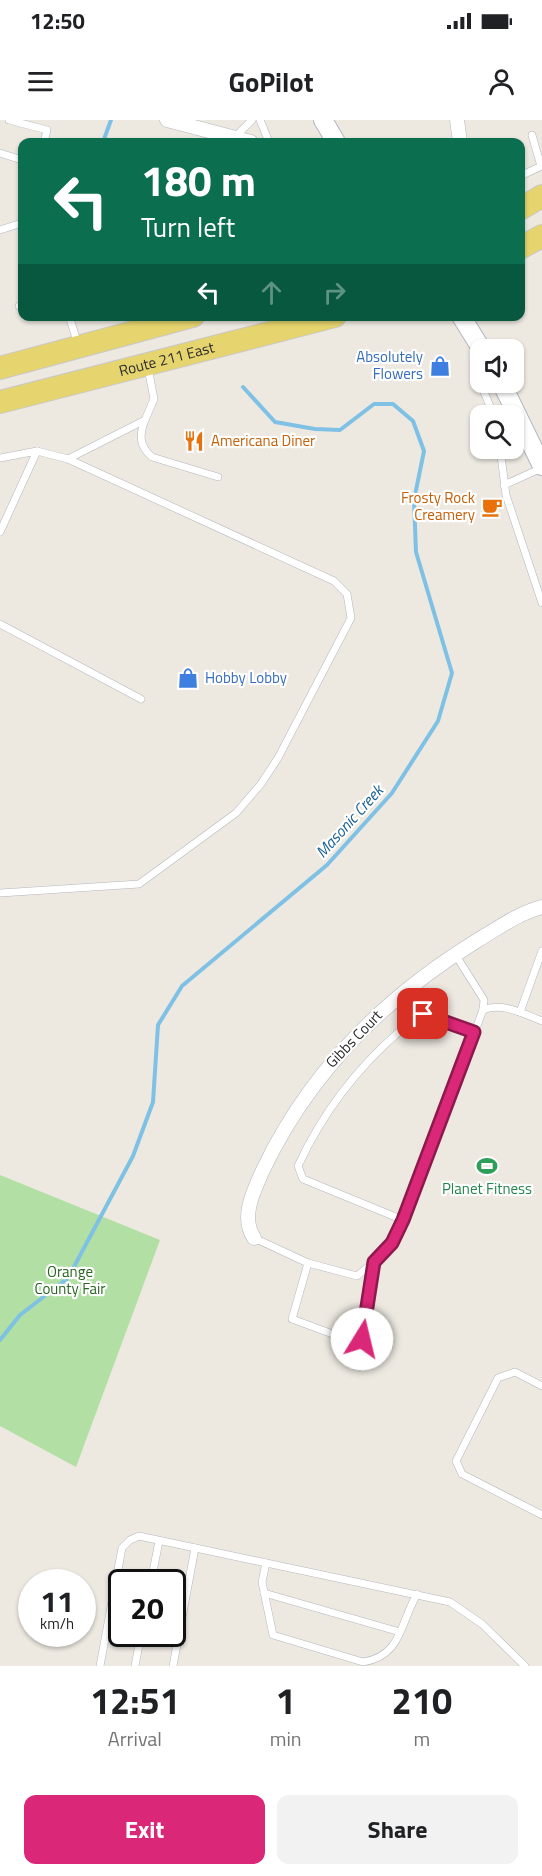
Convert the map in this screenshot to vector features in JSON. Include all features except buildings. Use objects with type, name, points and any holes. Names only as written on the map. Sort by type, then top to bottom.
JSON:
[{"type":"main road","points":[[525,206],[542,196]]},
{"type":"main road","points":[[525,245],[542,236]]},
{"type":"main road","points":[[1,364],[78,347],[174,321]]},
{"type":"main road","name":"Route 211 East","points":[[0,402],[316,321]]},
{"type":"street","points":[[167,120],[234,138]]},
{"type":"street","points":[[323,120],[334,138]]},
{"type":"street","points":[[457,120],[459,138]]},
{"type":"street","points":[[464,321],[475,339]]},
{"type":"street","points":[[506,393],[542,467]]},
{"type":"street","name":"Gibbs Court","points":[[254,1238],[248,1224],[251,1198],[271,1153],[300,1104],[324,1070],[379,1012],[418,979],[518,916],[542,907]]},
{"type":"lane","points":[[9,120],[47,130],[46,138]]},
{"type":"lane","points":[[234,138],[252,120]]},
{"type":"lane","points":[[260,120],[267,138]]},
{"type":"lane","points":[[525,174],[542,166],[532,135]]},
{"type":"lane","points":[[0,153],[18,159]]},
{"type":"lane","points":[[0,230],[18,224]]},
{"type":"lane","points":[[70,321],[78,347]]},
{"type":"lane","points":[[147,365],[154,399],[140,433],[144,450],[152,457],[218,477]]},
{"type":"lane","points":[[68,459],[145,420]]},
{"type":"lane","points":[[0,532],[37,451]]},
{"type":"lane","points":[[0,458],[37,451],[68,459],[334,581],[347,594],[351,618],[278,758],[261,784],[236,813],[139,884],[0,893]]},
{"type":"lane","points":[[501,459],[504,485],[511,513],[542,603]]},
{"type":"lane","points":[[504,485],[542,467]]},
{"type":"lane","points":[[0,624],[141,699]]},
{"type":"lane","points":[[520,1012],[542,951]]},
{"type":"lane","points":[[254,1238],[308,1263],[357,1276],[392,1243],[403,1220],[483,1010],[484,1000],[455,954]]},
{"type":"lane","points":[[483,1010],[490,1007],[510,1008],[542,1021]]},
{"type":"lane","points":[[403,1220],[303,1179],[298,1166],[310,1140],[360,1070],[415,1018],[423,1014],[431,1015],[474,1032]]},
{"type":"lane","points":[[308,1263],[292,1319],[357,1343],[362,1339],[374,1262]]},
{"type":"lane","points":[[542,1386],[515,1372],[498,1378],[456,1461],[462,1474],[542,1515]]},
{"type":"lane","points":[[100,1666],[122,1548],[130,1540],[139,1536],[450,1602],[482,1624],[525,1666]]},
{"type":"lane","points":[[154,1569],[159,1541]]},
{"type":"lane","points":[[173,1666],[195,1548]]},
{"type":"lane","points":[[266,1563],[262,1582],[273,1635],[279,1639],[363,1662],[377,1660],[389,1652],[417,1594]]},
{"type":"lane","points":[[264,1593],[400,1632]]},
{"type":"lane","points":[[135,1666],[139,1647]]},
{"type":"green space","name":"Orange County Fair","points":[[0,1175],[160,1240],[76,1467],[0,1426]]},
{"type":"waterway","name":"Masonic Creek","points":[[104,138],[111,120]]},
{"type":"waterway","name":"Masonic Creek","points":[[0,1340],[20,1315],[68,1278],[133,1156],[153,1102],[158,1025],[182,986],[327,865],[392,793],[438,721],[452,673],[416,552],[414,500],[424,451],[413,421],[393,404],[374,404],[340,430],[315,429],[275,422],[243,387]]},
{"type":"place","name":"Absolutely Flowers","points":[[440,366]]},
{"type":"place","name":"Americana Diner","points":[[194,441]]},
{"type":"place","name":"Frosty Rock Creamery","points":[[492,507]]},
{"type":"place","name":"Hobby Lobby","points":[[188,678]]},
{"type":"place","name":"Planet Fitness","points":[[487,1166]]},
{"type":"route","points":[[362,1339],[374,1262],[392,1243],[403,1220],[474,1032],[423,1014]]}]
